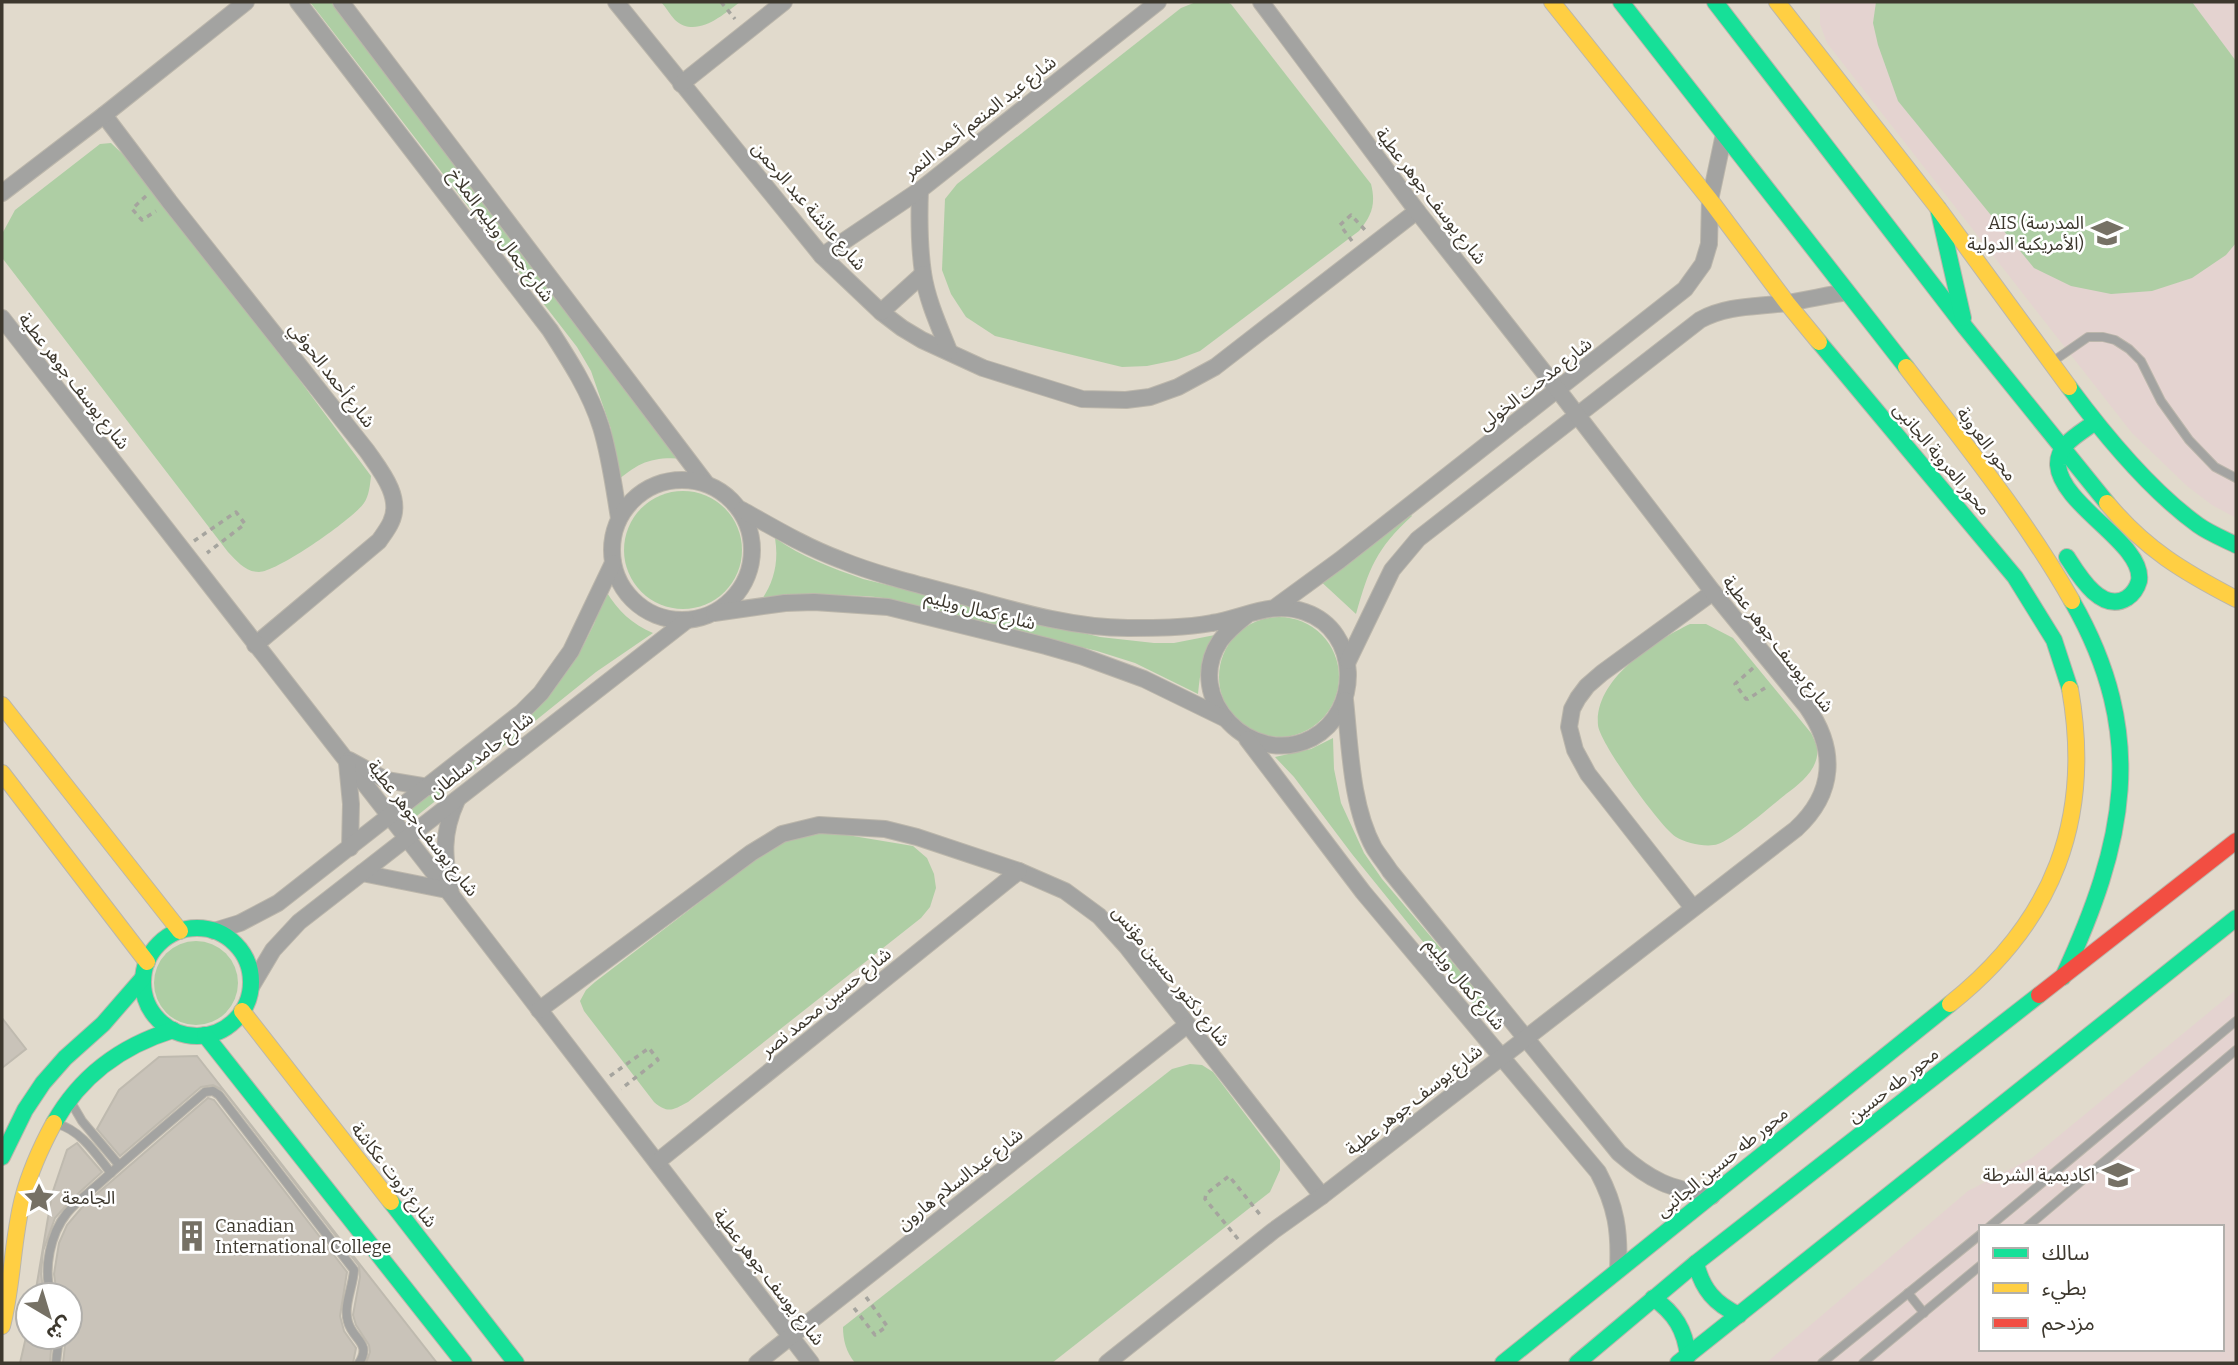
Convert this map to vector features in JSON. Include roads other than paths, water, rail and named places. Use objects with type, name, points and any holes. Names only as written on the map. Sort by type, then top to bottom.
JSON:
[{"type":"street","points":[[2,194],[246,2]]},
{"type":"street","name":"شارع جمال ويليم الملاخ","points":[[298,2],[568,357],[585,388],[601,427],[619,518]]},
{"type":"street","name":"شارع جمال ويليم الملاخ","points":[[341,2],[705,482]]},
{"type":"street","name":"شارع عائشة عبد الرحمن","points":[[616,2],[822,256],[881,312],[922,340],[983,368],[1082,399],[1126,400],[1150,397],[1178,387],[1215,367],[1417,211]]},
{"type":"street","points":[[681,84],[783,2]]},
{"type":"street","name":"شارع عبد المنعم أحمد النمر","points":[[822,256],[920,190],[1158,2]]},
{"type":"street","name":"شارع يوسف جوهر عطية","points":[[1107,1363],[1273,1231],[1322,1196],[1796,829],[1815,807],[1824,791],[1828,775],[1828,756],[1819,723],[1713,592],[1417,211],[1261,2]]},
{"type":"street","name":"محور العروبة الجانبى","points":[[1552,2],[1710,200],[1787,303],[2015,577],[2039,612],[2057,650],[2070,691],[2077,733],[2077,775],[2072,817],[2060,858],[2043,897],[2021,934],[1965,992]]},
{"type":"street","name":"محور العروبة","points":[[1621,2],[1980,465],[2042,552],[2087,625],[2112,691],[2119,729],[2122,768],[2120,807],[2113,846],[2090,915],[2063,977]]},
{"type":"street","points":[[1715,2],[1965,327],[2118,516],[2138,537],[2184,572],[2236,599]]},
{"type":"street","points":[[1777,2],[1938,208],[2095,422],[2161,493],[2199,526],[2236,545]]},
{"type":"street","points":[[1790,2],[1791,20]]},
{"type":"street","name":"شارع أحمد الحوفي","points":[[104,115],[367,451],[387,481],[394,501],[392,520],[379,541],[255,645]]},
{"type":"street","name":"شارع مدحت الخولى","points":[[1278,606],[1685,289],[1703,264],[1709,244],[1710,200],[1724,134]]},
{"type":"street","points":[[920,190],[919,237],[923,274],[932,310],[949,351]]},
{"type":"street","points":[[1938,208],[1965,327]]},
{"type":"street","points":[[881,312],[923,274]]},
{"type":"street","points":[[1348,661],[1383,586],[1403,554],[1436,523],[1708,316],[1737,307],[1787,303],[1847,292]]},
{"type":"street","name":"شارع يوسف جوهر عطية","points":[[2,318],[811,1363]]},
{"type":"street","points":[[2058,544],[2084,583],[2099,597],[2107,600],[2124,599],[2137,588],[2139,571],[2131,556],[2066,487],[2059,472],[2062,449],[2095,422]]},
{"type":"street","points":[[1980,465],[1999,476],[2028,502]]},
{"type":"street","points":[[680,479],[705,482],[726,493],[742,510],[753,538],[751,568],[738,595],[714,613],[686,621],[666,619],[647,612],[631,599],[619,583],[613,563],[612,540],[619,518],[634,498],[655,484],[680,479]]},
{"type":"street","name":"شارع كمال ويليم","points":[[742,510],[802,543],[841,560],[913,583],[1053,619],[1126,628],[1213,623],[1247,615]]},
{"type":"street","name":"شارع حامد سلطان","points":[[214,931],[240,923],[278,903],[522,712],[541,693],[571,651],[613,563]]},
{"type":"street","points":[[1693,908],[1588,774],[1576,751],[1569,727],[1572,709],[1587,687],[1713,592]]},
{"type":"street","name":"شارع كمال ويليم","points":[[714,613],[785,603],[814,602],[888,607],[1081,656],[1144,679],[1224,718]]},
{"type":"street","points":[[1278,606],[1306,612],[1325,623],[1339,640],[1348,661],[1349,680],[1345,700],[1326,728],[1312,738],[1279,746],[1246,737],[1224,718],[1214,701],[1210,681],[1212,661],[1219,643],[1231,627],[1247,615],[1278,606]]},
{"type":"street","name":"شارع حامد سلطان","points":[[251,987],[282,938],[686,621]]},
{"type":"street","name":"شارع كمال ويليم","points":[[1345,700],[1354,780],[1365,824],[1374,848],[1390,871],[1611,1144],[1638,1170],[1658,1183],[1682,1191],[1712,1196]]},
{"type":"street","points":[[2,705],[180,931]]},
{"type":"street","name":"شارع كمال ويليم","points":[[1246,737],[1363,892],[1598,1172],[1611,1196],[1617,1222],[1618,1270]]},
{"type":"street","points":[[345,760],[386,780],[428,787]]},
{"type":"street","points":[[345,760],[351,804],[350,848]]},
{"type":"street","points":[[2,773],[145,970],[144,991],[153,1014],[173,1030],[189,1035],[220,1031],[242,1011],[251,987],[250,972],[246,958],[238,946],[214,931],[197,928],[180,931],[160,942],[145,970],[111,1015],[65,1058],[24,1110],[4,1152],[35,1160]]},
{"type":"street","points":[[362,873],[449,893],[445,846],[449,819],[459,797]]},
{"type":"street","name":"شارع دكتور حسين مؤنس","points":[[539,1010],[697,891],[782,834],[818,825],[886,829],[917,836],[1019,871],[1065,891],[1099,916],[1127,947],[1322,1196]]},
{"type":"street","name":"محور طه حسين","points":[[1577,1363],[1696,1263],[2236,841]]},
{"type":"street","name":"شارع حسين محمد نصر","points":[[657,1162],[1019,871]]},
{"type":"street","points":[[1683,1360],[2236,918]]},
{"type":"street","name":"محور طه حسين الجانبى","points":[[1503,1363],[1965,992]]},
{"type":"street","name":"شارع ثروت عكاشة","points":[[242,1011],[516,1363]]},
{"type":"street","name":"شارع عبدالسلام هارون","points":[[757,1363],[1188,1025]]},
{"type":"street","points":[[2,1326],[23,1199],[35,1160],[54,1123],[70,1100],[98,1070],[131,1044],[173,1030]]},
{"type":"street","points":[[205,1035],[464,1363]]},
{"type":"street","points":[[1696,1263],[1705,1290],[1714,1301],[1739,1315]]},
{"type":"street","points":[[1653,1298],[1676,1315],[1683,1328],[1687,1341],[1683,1360]]},
{"type":"lane","points":[[2051,362],[2088,337],[2103,337],[2122,344],[2141,362],[2161,401],[2189,440],[2215,467],[2236,478]]},
{"type":"lane","points":[[1991,1225],[2236,1021]]},
{"type":"lane","points":[[2029,1225],[2236,1050]]},
{"type":"lane","points":[[48,1281],[48,1260],[55,1236],[66,1214],[205,1092],[213,1091],[219,1095],[354,1270],[347,1311],[348,1324],[363,1346],[364,1355],[359,1363]]},
{"type":"lane","points":[[70,1100],[82,1121],[119,1165]]},
{"type":"lane","points":[[54,1123],[82,1138],[111,1172]]},
{"type":"lane","points":[[1822,1363],[1979,1236]]},
{"type":"lane","points":[[1863,1363],[1979,1267]]},
{"type":"lane","points":[[1908,1293],[1924,1313]]},
{"type":"place","name":"AIS (المدرسة الأمريكية الدولية)","points":[[2107,233]]},
{"type":"place","name":"اكاديمية الشرطة","points":[[2118,1175]]},
{"type":"place","name":"الجامعة","points":[[39,1198]]},
{"type":"place","name":"Canadian International College","points":[[192,1236]]}]
